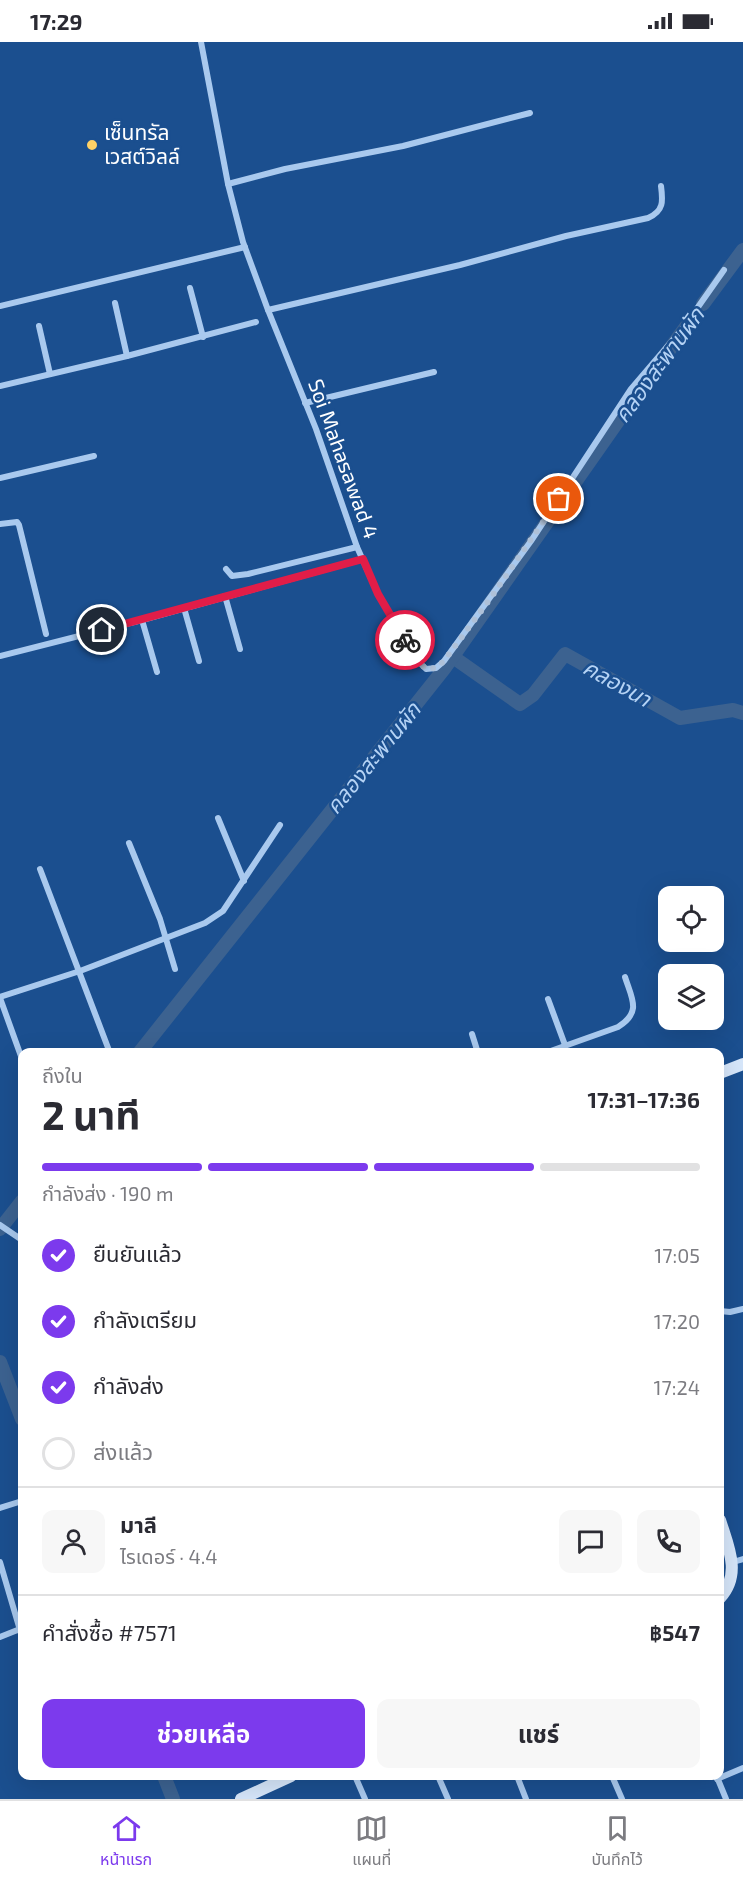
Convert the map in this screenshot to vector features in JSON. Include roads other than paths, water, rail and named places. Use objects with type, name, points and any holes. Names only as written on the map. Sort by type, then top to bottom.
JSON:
[{"type":"street","name":"Soi Mahasawad 4","points":[[201,42],[228,184],[245,247],[357,547],[378,594],[417,660],[426,669],[436,668],[444,661],[517,560],[631,389],[684,327],[724,270]]},
{"type":"street","points":[[228,184],[285,169],[403,146],[530,113]]},
{"type":"street","points":[[268,310],[460,265],[566,236],[648,218],[661,208],[663,202],[661,186]]},
{"type":"street","points":[[0,306],[245,247]]},
{"type":"street","points":[[190,288],[203,337]]},
{"type":"street","points":[[116,303],[127,356]]},
{"type":"street","points":[[0,386],[256,322]]},
{"type":"street","points":[[39,326],[50,374]]},
{"type":"street","points":[[305,403],[434,372]]},
{"type":"street","points":[[0,478],[94,456]]},
{"type":"street","points":[[0,525],[12,522],[19,525],[46,634]]},
{"type":"street","points":[[226,569],[232,576],[248,574],[357,547]]},
{"type":"street","points":[[0,656],[142,620],[363,559]]},
{"type":"street","points":[[225,596],[240,649]]},
{"type":"street","points":[[184,608],[199,661]]},
{"type":"street","points":[[142,620],[157,672]]},
{"type":"street","points":[[218,818],[244,881]]},
{"type":"street","points":[[18,1048],[0,997],[80,971],[205,922],[223,910],[280,825]]},
{"type":"street","points":[[129,843],[160,919],[175,969]]},
{"type":"street","points":[[40,869],[108,1048]]},
{"type":"street","points":[[559,1048],[618,1027],[628,1020],[633,1012],[633,1003],[625,977]]},
{"type":"street","points":[[548,999],[565,1046]]},
{"type":"street","points":[[472,1035],[476,1048]]},
{"type":"street","points":[[724,1071],[743,1064]]},
{"type":"street","points":[[0,1225],[18,1237]]},
{"type":"street","points":[[724,1311],[743,1309]]},
{"type":"street","points":[[0,1508],[18,1503]]},
{"type":"street","points":[[724,1529],[738,1561],[724,1593]]},
{"type":"street","points":[[0,1562],[18,1622]]},
{"type":"street","points":[[0,1637],[18,1630]]},
{"type":"street","points":[[724,1775],[743,1768]]},
{"type":"street","points":[[241,1799],[282,1780]]},
{"type":"street","points":[[357,1780],[365,1799]]},
{"type":"street","points":[[440,1780],[448,1799]]},
{"type":"street","points":[[519,1780],[526,1799]]},
{"type":"street","points":[[614,1780],[622,1799]]},
{"type":"street","points":[[718,1780],[726,1799]]},
{"type":"waterway","name":"คลองสะพานผัก","points":[[703,304],[743,250]]},
{"type":"waterway","name":"คลองสะพานผัก","points":[[143,1048],[444,669],[686,327]]},
{"type":"waterway","name":"คลองนา","points":[[453,657],[520,704],[533,695],[565,654],[680,718],[733,710],[743,713]]},
{"type":"waterway","name":"คลองสะพานผัก","points":[[0,1229],[18,1206]]},
{"type":"waterway","points":[[0,1362],[18,1409]]},
{"type":"waterway","points":[[166,1780],[173,1799]]},
{"type":"place","name":"เซ็นทรัล เวสต์วิลล์","points":[[92,145]]}]
